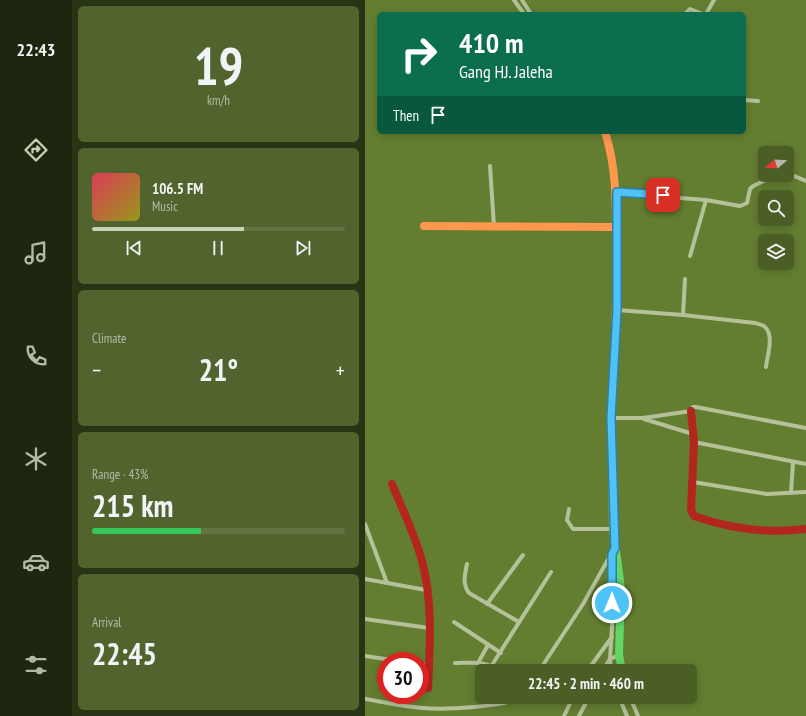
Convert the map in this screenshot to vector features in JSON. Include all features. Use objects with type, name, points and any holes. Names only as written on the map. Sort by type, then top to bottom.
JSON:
[{"type":"street","points":[[514,0],[523,12]]},
{"type":"street","points":[[522,0],[530,12]]},
{"type":"street","points":[[707,12],[714,0]]},
{"type":"street","points":[[687,12],[690,9],[698,12]]},
{"type":"street","points":[[746,100],[758,101]]},
{"type":"street","points":[[606,134],[611,151],[617,192],[617,310],[611,418],[613,529],[621,588],[621,633],[619,655],[621,664]]},
{"type":"street","points":[[490,166],[494,227]]},
{"type":"street","points":[[794,176],[806,181]]},
{"type":"street","points":[[617,192],[706,200],[740,206],[747,203],[750,189],[762,182]]},
{"type":"street","points":[[689,256],[706,200]]},
{"type":"street","points":[[423,226],[617,227]]},
{"type":"street","points":[[683,315],[685,279]]},
{"type":"street","points":[[617,310],[683,315],[755,323],[766,327],[769,336],[766,367]]},
{"type":"street","points":[[611,418],[643,418],[691,411],[693,407],[695,407],[806,428]]},
{"type":"street","points":[[691,411],[693,438],[693,482],[691,510],[694,516],[712,523],[748,532],[806,529]]},
{"type":"street","points":[[643,418],[693,438],[806,464]]},
{"type":"street","points":[[791,493],[793,462]]},
{"type":"street","points":[[693,482],[752,492],[806,492]]},
{"type":"street","points":[[391,484],[418,546],[424,568],[429,628],[429,652]]},
{"type":"street","points":[[569,509],[566,517],[570,527],[573,529],[613,529]]},
{"type":"street","points":[[365,524],[387,583]]},
{"type":"street","points":[[610,664],[615,552]]},
{"type":"street","points":[[543,664],[615,552]]},
{"type":"street","points":[[487,604],[523,555]]},
{"type":"street","points":[[467,564],[464,580],[466,590],[519,622]]},
{"type":"street","points":[[493,664],[551,572]]},
{"type":"street","points":[[365,579],[426,590]]},
{"type":"street","points":[[365,619],[429,628]]},
{"type":"street","points":[[454,622],[501,653]]},
{"type":"street","points":[[592,664],[612,637],[621,633]]},
{"type":"street","points":[[478,663],[488,645]]},
{"type":"street","points":[[607,664],[610,659],[619,655]]},
{"type":"street","points":[[365,656],[377,658]]},
{"type":"street","points":[[455,663],[485,664]]},
{"type":"street","points":[[365,699],[425,709],[499,704]]},
{"type":"street","points":[[564,716],[570,704]]},
{"type":"street","points":[[579,716],[585,704]]},
{"type":"street","points":[[622,704],[627,716]]},
{"type":"street","points":[[633,704],[638,716]]},
{"type":"traffic: fast","points":[[613,382],[611,418],[613,529],[621,588],[619,655],[621,664]]},
{"type":"traffic: slow","points":[[606,134],[612,160],[616,202],[616,330],[613,382]]},
{"type":"traffic: slow","points":[[424,226],[616,227]]},
{"type":"traffic: jam","points":[[691,411],[694,442],[691,510],[694,516],[735,527],[763,531],[806,529]]},
{"type":"traffic: jam","points":[[392,484],[416,541],[422,561],[428,592],[430,624],[429,656]]},
{"type":"route","points":[[612,603],[612,554],[615,548],[613,529],[611,418],[617,310],[617,192],[663,195]]}]
